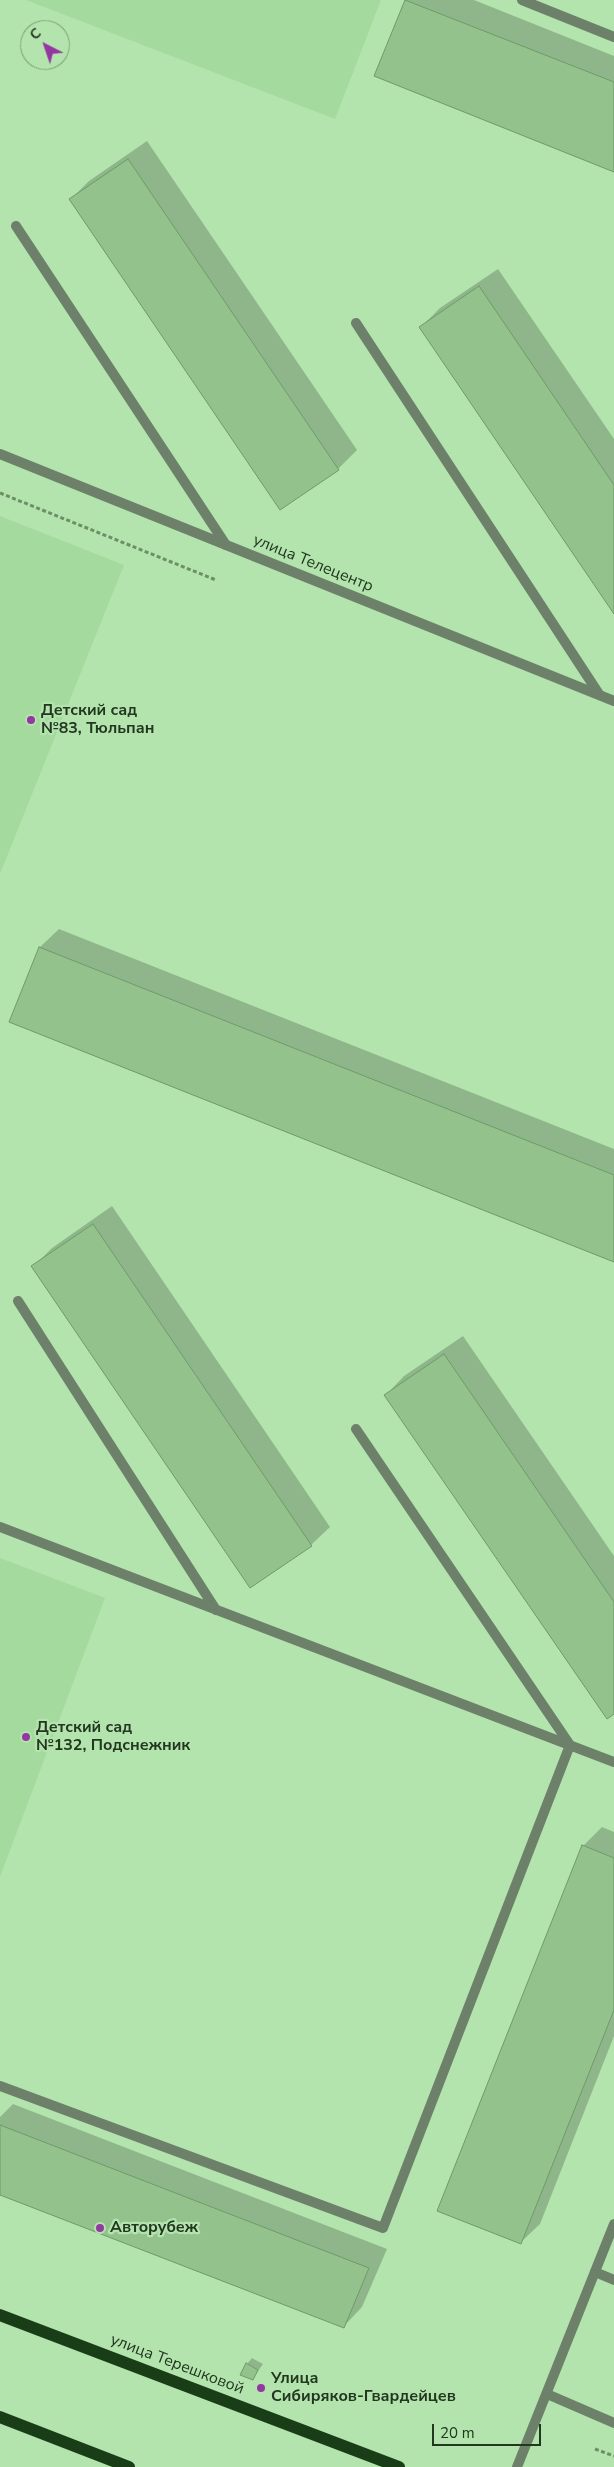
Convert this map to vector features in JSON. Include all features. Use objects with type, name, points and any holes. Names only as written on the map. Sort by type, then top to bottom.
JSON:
[{"type":"main road","name":"улица Терешковой","points":[[0,2315],[399,2467]]},
{"type":"main road","points":[[0,2417],[129,2467]]},
{"type":"street","points":[[522,0],[614,37]]},
{"type":"street","points":[[16,226],[226,545]]},
{"type":"street","points":[[356,322],[599,694]]},
{"type":"street","name":"улица Телецентр","points":[[0,454],[614,700]]},
{"type":"street","points":[[18,1301],[216,1610]]},
{"type":"street","points":[[356,1429],[570,1745]]},
{"type":"street","points":[[0,1527],[614,1762]]},
{"type":"street","points":[[0,2086],[383,2228],[570,1745]]},
{"type":"street","points":[[517,2467],[614,2224]]},
{"type":"street","points":[[595,2272],[614,2280]]},
{"type":"street","points":[[547,2394],[614,2423]]},
{"type":"path","points":[[0,493],[216,580]]},
{"type":"path","points":[[595,2449],[614,2456]]},
{"type":"shaded area","points":[[26,0],[381,0],[335,119]]},
{"type":"shaded area","name":"Детский сад №83, Тюльпан","points":[[0,516],[124,565],[0,874]]},
{"type":"shaded area","name":"Детский сад №132, Подснежник","points":[[0,1558],[105,1598],[0,1877]]},
{"type":"building","points":[[405,0],[614,82],[614,172],[374,76]]},
{"type":"building","points":[[128,159],[339,470],[280,510],[69,199]]},
{"type":"building","points":[[479,286],[614,485],[614,614],[419,327]]},
{"type":"building","points":[[39,947],[614,1175],[614,1262],[9,1022]]},
{"type":"building","points":[[93,1224],[312,1546],[250,1588],[31,1266]]},
{"type":"building","points":[[444,1354],[614,1602],[614,1714],[607,1719],[384,1395]]},
{"type":"building","points":[[582,1845],[614,1858],[614,2010],[521,2244],[437,2211]]},
{"type":"building","points":[[0,2125],[369,2268],[344,2328],[0,2195]]},
{"type":"building","points":[[246,2363],[258,2370],[253,2380],[240,2375]]},
{"type":"place","name":"Детский сад №83, Тюльпан","points":[[31,720]]},
{"type":"place","name":"Детский сад №132, Подснежник","points":[[26,1737]]},
{"type":"place","name":"Авторубеж","points":[[100,2228]]},
{"type":"place","name":"Улица Сибиряков-Гвардейцев","points":[[261,2388]]}]
